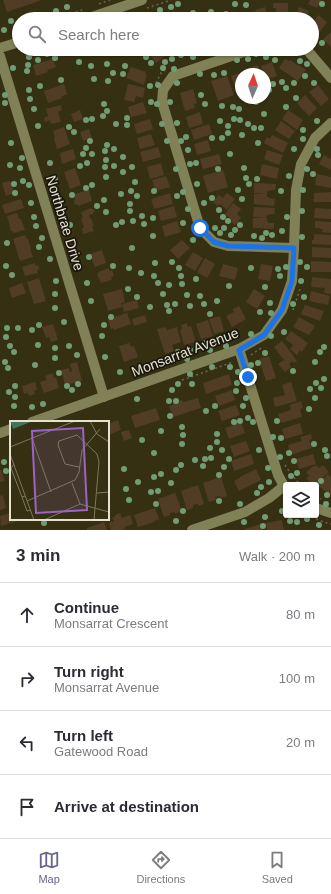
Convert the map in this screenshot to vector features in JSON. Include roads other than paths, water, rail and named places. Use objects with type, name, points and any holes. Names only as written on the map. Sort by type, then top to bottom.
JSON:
[{"type":"street","points":[[104,12],[130,2],[142,0]]},
{"type":"street","points":[[0,48],[12,44]]},
{"type":"street","name":"Northbrae Drive","points":[[0,56],[104,397]]},
{"type":"street","points":[[232,56],[173,76],[163,90],[162,102],[200,228],[214,242],[228,246],[294,248]]},
{"type":"street","points":[[312,56],[331,78]]},
{"type":"street","name":"Monsarrat Avenue","points":[[35,421],[239,350],[264,335],[282,310],[292,281],[296,190],[301,164],[314,138],[331,123]]},
{"type":"street","points":[[239,350],[278,475],[283,484]]},
{"type":"street","points":[[0,433],[10,429]]},
{"type":"street","points":[[192,530],[245,512],[283,488]]},
{"type":"street","points":[[319,509],[331,513]]}]
